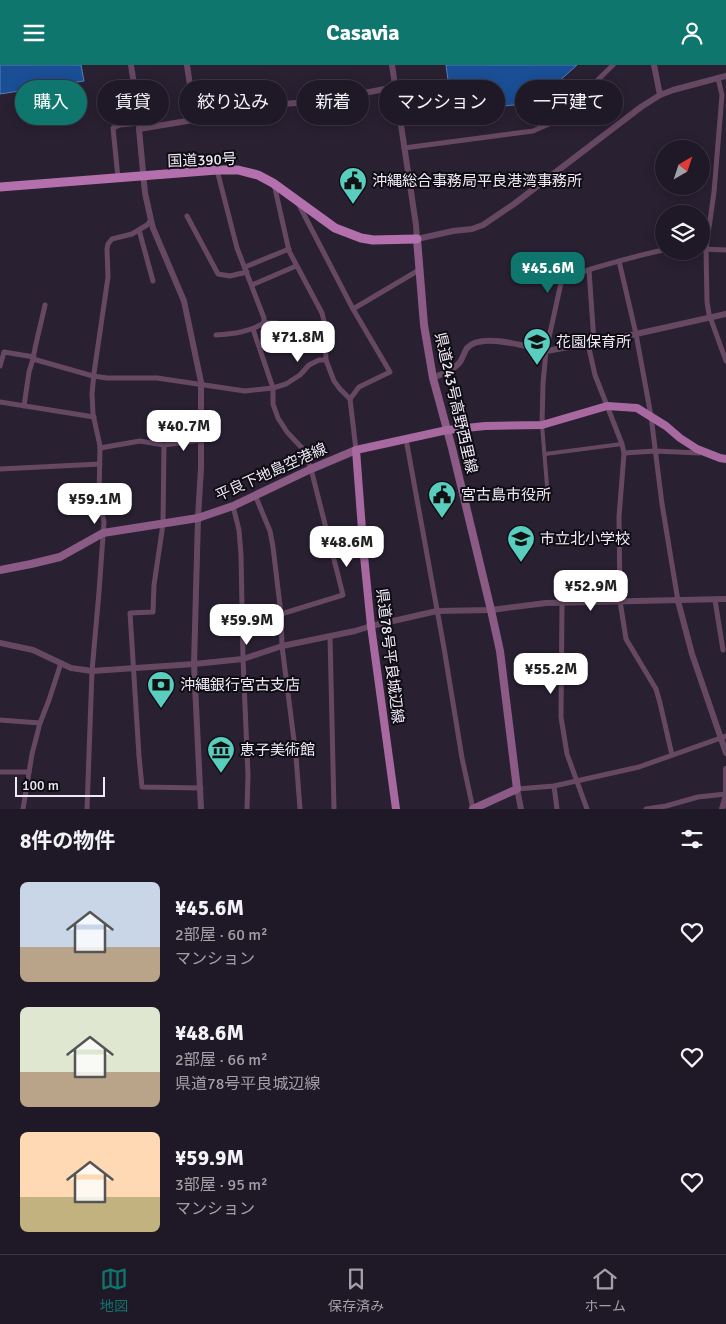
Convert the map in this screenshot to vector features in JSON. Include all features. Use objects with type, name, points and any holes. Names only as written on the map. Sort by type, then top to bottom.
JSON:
[{"type":"highway","name":"国道390号","points":[[0,187],[217,170],[238,171],[258,175],[274,183],[335,227],[361,238],[417,239]]},
{"type":"main road","name":"県道243号高野西里線","points":[[417,239],[424,325],[433,378],[500,651],[517,789]]},
{"type":"main road","points":[[356,450],[447,430],[485,426],[542,425],[607,406],[638,408],[697,449],[726,459]]},
{"type":"main road","name":"平良下地島空港線","points":[[0,569],[60,557],[104,533],[198,518],[233,505],[356,450]]},
{"type":"main road","name":"県道78号平良城辺線","points":[[356,450],[371,626],[396,809]]},
{"type":"main road","points":[[473,809],[517,789]]},
{"type":"street","points":[[131,65],[145,193],[153,228],[184,301],[201,384],[202,440],[194,664],[201,809]]},
{"type":"street","points":[[187,65],[189,80]]},
{"type":"street","points":[[392,65],[394,80]]},
{"type":"street","points":[[404,148],[532,131],[549,124],[566,111],[613,65]]},
{"type":"street","points":[[654,65],[660,95]]},
{"type":"street","points":[[401,125],[417,239],[484,225],[641,107],[660,95],[726,76]]},
{"type":"street","points":[[710,213],[714,192],[722,95],[718,79]]},
{"type":"street","points":[[287,104],[323,101],[379,90]]},
{"type":"street","points":[[118,178],[114,128],[120,125],[139,126],[179,122]]},
{"type":"street","points":[[217,170],[237,247],[264,318],[264,323]]},
{"type":"street","points":[[274,183],[289,249],[296,267],[322,313],[326,360],[334,381],[350,399],[356,450]]},
{"type":"street","points":[[297,200],[353,309],[390,372],[359,387],[350,399]]},
{"type":"street","points":[[187,216],[218,274],[230,276],[289,249]]},
{"type":"street","points":[[87,809],[92,671],[104,533],[100,500],[100,448],[92,394],[108,277],[106,249],[112,239],[132,234],[147,225],[151,220]]},
{"type":"street","points":[[139,230],[153,281]]},
{"type":"street","points":[[710,249],[726,250]]},
{"type":"street","points":[[548,498],[542,425],[543,384],[546,351],[561,283],[565,277],[655,252]]},
{"type":"street","points":[[704,260],[706,302],[726,361]]},
{"type":"street","points":[[619,261],[636,334],[651,416],[662,504],[678,601],[703,690],[723,737],[726,753]]},
{"type":"street","points":[[252,285],[296,267]]},
{"type":"street","points":[[589,270],[591,343],[595,375],[624,453],[619,517],[620,601],[626,639],[656,689],[672,755]]},
{"type":"street","points":[[353,309],[419,271]]},
{"type":"street","points":[[24,406],[29,372],[44,305]]},
{"type":"street","points":[[433,378],[455,367],[473,343],[481,341],[491,340],[546,351],[726,314]]},
{"type":"street","points":[[216,335],[253,329],[264,323],[277,323],[283,332]]},
{"type":"street","points":[[253,329],[273,388],[273,404],[278,418],[297,444],[303,449],[311,469],[343,595],[281,614]]},
{"type":"street","points":[[0,366],[4,353],[33,358],[94,376],[107,378],[157,378],[245,391],[273,388],[286,384],[300,375],[309,365],[319,360],[326,360]]},
{"type":"street","points":[[0,402],[94,417]]},
{"type":"street","points":[[406,439],[462,758],[473,809]]},
{"type":"street","points":[[100,448],[140,441],[164,445],[202,440]]},
{"type":"street","points":[[545,454],[622,444]]},
{"type":"street","points":[[164,445],[163,524],[154,585],[153,612],[130,613],[142,787],[201,788]]},
{"type":"street","points":[[624,453],[680,451],[710,455]]},
{"type":"street","points":[[0,469],[100,464]]},
{"type":"street","points":[[255,495],[270,531],[273,547],[300,809]]},
{"type":"street","points":[[233,505],[239,530],[241,555],[247,809]]},
{"type":"street","points":[[0,643],[33,650],[71,667],[92,671],[243,659],[282,646],[437,611],[491,610],[546,603],[726,599]]},
{"type":"street","points":[[715,600],[723,650]]},
{"type":"street","points":[[562,603],[561,717],[567,754],[587,809]]},
{"type":"street","points":[[330,636],[334,809]]},
{"type":"street","points":[[23,809],[40,723],[61,663]]},
{"type":"street","points":[[0,720],[40,723]]},
{"type":"street","points":[[521,809],[517,789],[554,786],[639,767],[723,737]]},
{"type":"street","points":[[722,809],[726,793],[726,769]]},
{"type":"street","points":[[0,772],[29,772]]},
{"type":"street","points":[[554,786],[557,809]]},
{"type":"street","points":[[646,809],[666,806],[698,797],[726,793]]},
{"type":"water","points":[[0,65],[81,65],[84,80],[15,80],[15,92],[0,94]]},
{"type":"water","points":[[446,65],[577,65],[560,80],[515,80],[515,105],[505,106],[505,80],[448,80]]},
{"type":"place","name":"沖縄総合事務局平良港湾事務所","points":[[353,205]]},
{"type":"place","name":"花園保育所","points":[[537,366]]},
{"type":"place","name":"宮古島市役所","points":[[442,519]]},
{"type":"place","name":"市立北小学校","points":[[521,563]]},
{"type":"place","name":"沖縄銀行宮古支店","points":[[161,709]]},
{"type":"place","name":"恵子美術館","points":[[221,774]]}]
